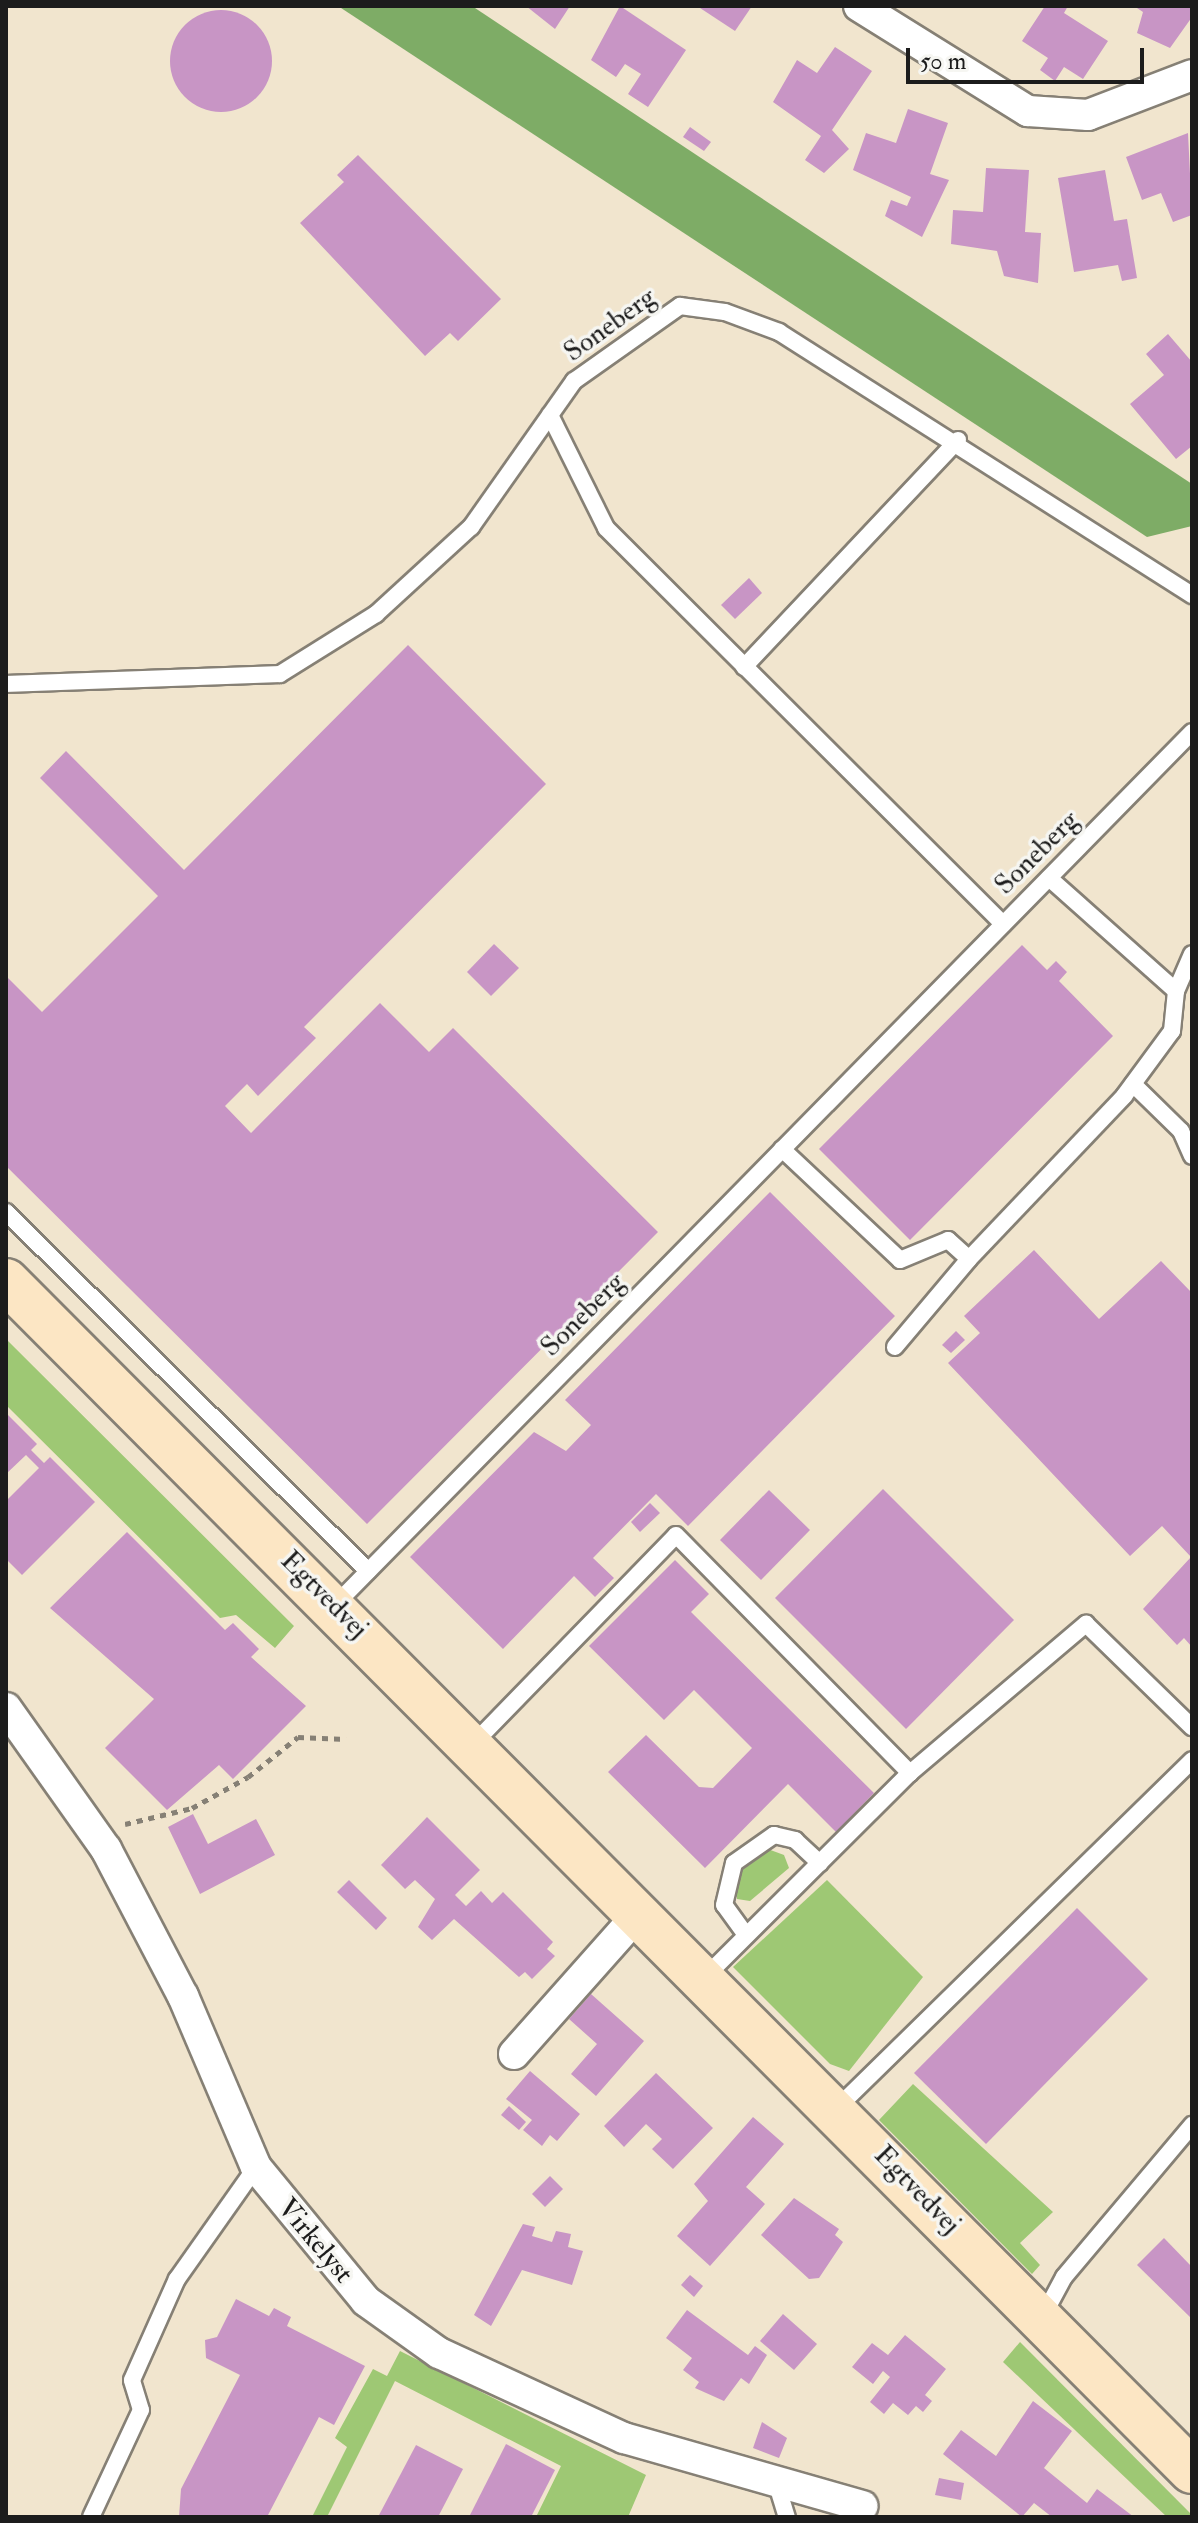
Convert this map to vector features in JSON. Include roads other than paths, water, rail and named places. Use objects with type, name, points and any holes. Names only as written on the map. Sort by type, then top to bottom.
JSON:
[{"type":"street","points":[[859,6],[1028,111],[1088,115],[1192,75]]},
{"type":"street","name":"Egtvedvej","points":[[6,1281],[706,1976],[1192,2471]]},
{"type":"street","name":"Virkelyst","points":[[6,1708],[92,1828],[183,1996],[256,2167],[366,2301],[439,2353],[624,2438],[870,2511]]},
{"type":"street","points":[[514,2054],[641,1911]]},
{"type":"lane","name":"Soneberg","points":[[6,684],[280,674],[376,614],[471,527],[574,381],[680,306],[725,312],[779,332],[958,440],[1192,595]]},
{"type":"lane","points":[[550,415],[606,528],[1003,924]]},
{"type":"lane","points":[[744,667],[958,440]]},
{"type":"lane","name":"Soneberg","points":[[335,1605],[1192,732]]},
{"type":"lane","points":[[1049,878],[1176,991]]},
{"type":"lane","points":[[895,1347],[969,1259],[1133,1084],[1172,1031],[1176,991],[1192,954]]},
{"type":"lane","points":[[1133,1084],[1181,1131],[1192,1156]]},
{"type":"lane","points":[[782,1149],[900,1260],[948,1240],[969,1259]]},
{"type":"lane","points":[[6,1213],[368,1571]]},
{"type":"lane","points":[[473,1744],[676,1535],[910,1773]]},
{"type":"lane","points":[[706,1976],[910,1773],[1086,1624],[1192,1727]]},
{"type":"lane","points":[[837,2108],[1192,1760]]},
{"type":"lane","points":[[746,1935],[724,1905],[734,1863],[774,1835],[795,1840],[820,1863]]},
{"type":"lane","points":[[1042,2318],[1064,2277],[1192,2125]]},
{"type":"lane","points":[[91,2517],[141,2410],[132,2380],[177,2279],[256,2167]]},
{"type":"lane","points":[[777,2485],[787,2517]]}]
